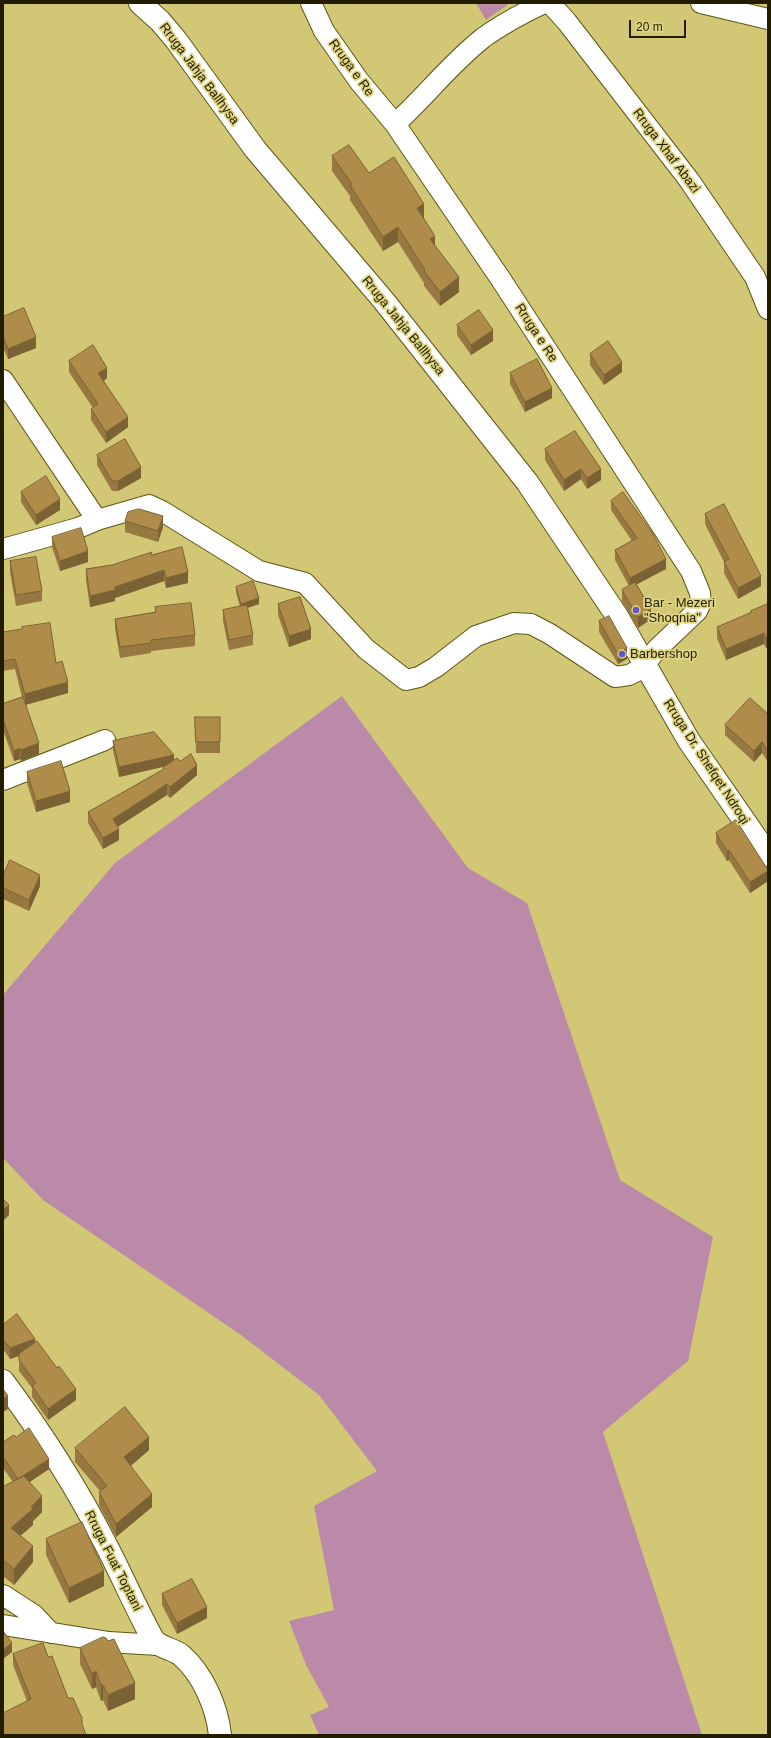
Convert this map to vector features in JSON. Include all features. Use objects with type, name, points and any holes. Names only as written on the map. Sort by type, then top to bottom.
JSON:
[{"type":"main road","name":"Rruga Jahja Ballhysa","points":[[140,3],[160,21],[176,40],[255,149],[384,301],[527,482],[576,552],[646,664]]},
{"type":"main road","name":"Rruga Dr. Shefqet Ndroqi","points":[[646,664],[689,741],[768,855]]},
{"type":"main road","name":"Rruga Fuat Toptani","points":[[3,1381],[29,1417],[70,1481],[105,1542],[152,1637],[158,1645]]},
{"type":"main road","points":[[158,1645],[180,1654],[191,1665],[212,1702],[220,1735]]},
{"type":"street","name":"Rruga e Re","points":[[311,3],[324,31],[359,81],[395,124],[500,278],[691,571],[700,593],[701,603],[697,611],[657,649],[646,664]]},
{"type":"street","points":[[395,124],[430,88],[483,39],[510,20],[544,3]]},
{"type":"street","name":"Rruga Xhaf Abazi","points":[[550,3],[568,22],[689,180],[755,277],[768,308]]},
{"type":"street","points":[[701,3],[768,19]]},
{"type":"street","points":[[3,380],[97,520]]},
{"type":"street","points":[[3,549],[78,528],[97,520],[149,505],[162,510],[259,571],[305,583],[366,649],[406,680],[419,678],[436,667],[476,636],[514,623],[531,624],[550,634],[615,677],[629,675],[646,664]]},
{"type":"street","points":[[3,780],[105,740]]},
{"type":"street","points":[[3,1595],[34,1615],[51,1633]]},
{"type":"street","points":[[3,1624],[108,1642],[158,1645]]},
{"type":"shaded area","points":[[476,3],[510,3],[486,20]]},
{"type":"shaded area","points":[[342,696],[468,868],[527,903],[620,1180],[713,1237],[688,1361],[603,1432],[702,1735],[319,1735],[310,1715],[329,1707],[306,1665],[289,1621],[334,1610],[314,1506],[377,1471],[319,1395],[241,1335],[43,1200],[3,1158],[3,995],[115,863]]},
{"type":"building","points":[[349,145],[369,173],[394,157],[424,204],[417,208],[435,236],[430,239],[459,277],[440,292],[424,271],[425,270],[398,227],[383,237],[350,185],[352,184],[332,156]]},
{"type":"building","points":[[24,308],[36,337],[8,349],[3,337],[3,317]]},
{"type":"building","points":[[479,310],[493,330],[471,345],[457,325]]},
{"type":"building","points":[[608,341],[622,362],[604,375],[590,354]]},
{"type":"building","points":[[93,345],[107,368],[98,373],[128,417],[106,432],[91,409],[98,404],[69,361]]},
{"type":"building","points":[[537,359],[552,388],[525,402],[510,373]]},
{"type":"building","points":[[575,431],[601,469],[587,478],[581,469],[564,480],[545,449]]},
{"type":"building","points":[[125,439],[141,467],[118,481],[112,481],[97,455]]},
{"type":"building","points":[[46,476],[60,499],[36,515],[21,492]]},
{"type":"building","points":[[623,492],[653,534],[666,559],[630,578],[615,550],[637,538],[611,501]]},
{"type":"building","points":[[724,504],[761,576],[738,588],[724,562],[729,559],[705,514]]},
{"type":"building","points":[[139,509],[163,516],[158,531],[125,521],[128,512]]},
{"type":"building","points":[[81,528],[88,551],[60,561],[52,537]]},
{"type":"building","points":[[182,547],[188,572],[166,578],[164,570],[115,587],[115,590],[90,596],[86,569],[112,565],[152,552],[151,555]]},
{"type":"building","points":[[36,557],[42,591],[16,595],[10,561]]},
{"type":"building","points":[[253,581],[259,598],[241,604],[236,587]]},
{"type":"building","points":[[635,582],[651,609],[638,617],[622,590]]},
{"type":"building","points":[[300,597],[311,629],[289,636],[278,604]]},
{"type":"building","points":[[191,603],[195,635],[151,640],[151,643],[120,647],[115,619],[156,612],[155,607]]},
{"type":"building","points":[[768,604],[768,637],[766,637],[764,633],[726,649],[717,627]]},
{"type":"building","points":[[247,605],[253,635],[229,640],[223,610]]},
{"type":"building","points":[[609,616],[627,648],[618,654],[599,621]]},
{"type":"building","points":[[50,623],[56,663],[62,661],[68,682],[25,694],[15,659],[3,661],[3,632],[22,629],[22,627]]},
{"type":"building","points":[[23,697],[39,743],[14,751],[3,719],[3,704]]},
{"type":"building","points":[[750,698],[768,714],[768,751],[762,742],[754,751],[725,725]]},
{"type":"building","points":[[195,717],[220,717],[220,742],[196,742]]},
{"type":"building","points":[[154,732],[174,755],[119,767],[113,741]]},
{"type":"building","points":[[191,754],[197,765],[170,787],[167,784],[113,819],[119,829],[103,838],[88,812],[164,769],[163,767],[177,758],[180,761]]},
{"type":"building","points":[[61,761],[70,791],[36,801],[27,772]]},
{"type":"building","points":[[736,820],[768,870],[750,882],[729,850],[727,851],[716,833]]},
{"type":"building","points":[[10,860],[40,875],[29,900],[3,888],[3,876]]},
{"type":"building","points":[[3,1199],[9,1205],[3,1210]]},
{"type":"building","points":[[17,1314],[35,1339],[10,1348],[3,1339],[3,1325]]},
{"type":"building","points":[[37,1341],[57,1368],[59,1366],[76,1389],[48,1409],[32,1386],[36,1383],[19,1360],[19,1354]]},
{"type":"building","points":[[3,1389],[8,1396],[3,1399]]},
{"type":"building","points":[[125,1407],[149,1437],[124,1457],[152,1494],[116,1524],[99,1492],[107,1486],[75,1448]]},
{"type":"building","points":[[29,1428],[49,1459],[18,1479],[3,1457],[3,1442],[14,1435],[16,1437]]},
{"type":"building","points":[[24,1476],[42,1496],[31,1507],[33,1509],[11,1528],[33,1546],[14,1569],[3,1560],[3,1487]]},
{"type":"building","points":[[82,1522],[104,1571],[69,1588],[46,1539]]},
{"type":"building","points":[[192,1579],[207,1607],[177,1623],[162,1594]]},
{"type":"building","points":[[3,1631],[12,1643],[3,1650]]},
{"type":"building","points":[[103,1637],[108,1641],[114,1639],[135,1683],[108,1695],[103,1685],[101,1685],[96,1671],[92,1674],[80,1648]]},
{"type":"building","points":[[43,1643],[48,1657],[52,1656],[68,1698],[73,1698],[82,1718],[82,1724],[86,1735],[3,1735],[3,1713],[31,1699],[13,1654]]},
{"type":"place","name":"Bar - Mezeri \"Shoqnia\"","points":[[636,610]]},
{"type":"place","name":"Barbershop","points":[[622,654]]}]
